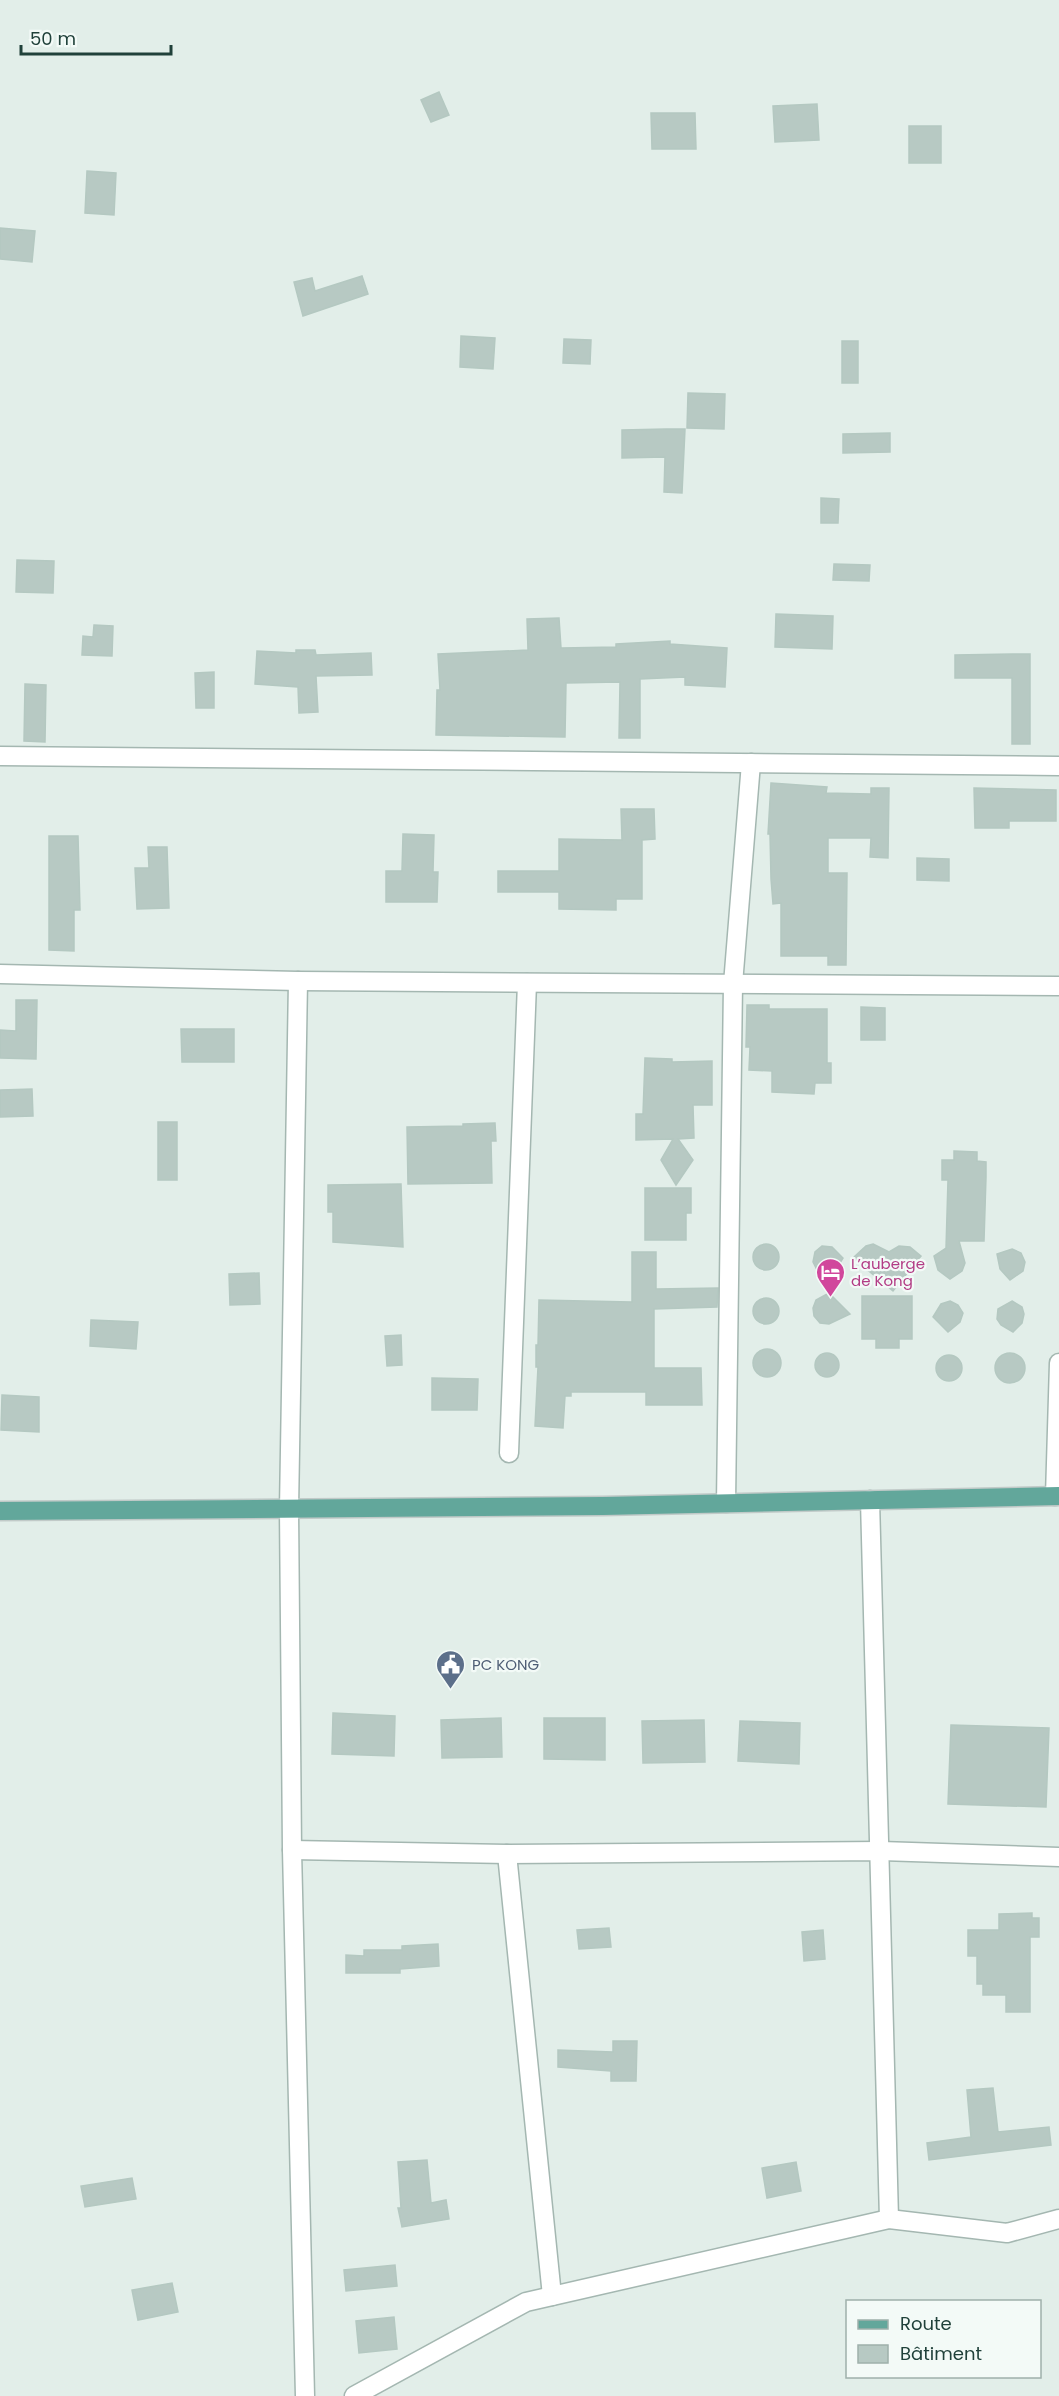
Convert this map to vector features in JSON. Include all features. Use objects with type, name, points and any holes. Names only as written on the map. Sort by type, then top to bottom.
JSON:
[{"type":"main road","points":[[0,1511],[726,1503],[1057,1496]]},
{"type":"street","points":[[0,756],[1059,766]]},
{"type":"street","points":[[726,1503],[734,984],[751,763]]},
{"type":"street","points":[[0,974],[298,981],[1059,986]]},
{"type":"street","points":[[298,981],[289,1509],[292,1850],[305,2396]]},
{"type":"street","points":[[509,1453],[527,983]]},
{"type":"street","points":[[1057,1496],[1059,1363]]},
{"type":"street","points":[[870,1500],[889,2218]]},
{"type":"street","points":[[292,1850],[507,1854],[881,1851],[1059,1857]]},
{"type":"street","points":[[507,1854],[552,2296]]},
{"type":"street","points":[[354,2396],[526,2302],[889,2218],[1007,2233],[1059,2219]]},
{"type":"building","points":[[439,92],[449,115],[431,122],[421,100]]},
{"type":"building","points":[[817,104],[819,140],[775,142],[773,106]]},
{"type":"building","points":[[651,113],[695,113],[696,149],[652,149]]},
{"type":"building","points":[[909,126],[941,126],[941,163],[909,163]]},
{"type":"building","points":[[87,171],[116,173],[114,215],[85,213]]},
{"type":"building","points":[[0,228],[35,231],[32,262],[0,259]]},
{"type":"building","points":[[362,276],[368,294],[303,316],[294,282],[312,278],[315,291]]},
{"type":"building","points":[[461,336],[495,338],[493,369],[460,367]]},
{"type":"building","points":[[564,339],[591,340],[590,364],[563,363]]},
{"type":"building","points":[[842,341],[858,341],[858,383],[842,383]]},
{"type":"building","points":[[688,393],[725,394],[724,429],[687,428]]},
{"type":"building","points":[[685,429],[682,493],[664,492],[665,457],[622,458],[622,430]]},
{"type":"building","points":[[890,433],[890,452],[843,453],[843,434]]},
{"type":"building","points":[[821,498],[839,499],[838,523],[821,523]]},
{"type":"building","points":[[17,560],[54,561],[53,593],[16,592]]},
{"type":"building","points":[[834,564],[870,565],[869,581],[833,580]]},
{"type":"building","points":[[776,614],[833,616],[832,649],[775,647]]},
{"type":"building","points":[[559,618],[561,648],[616,647],[616,644],[670,641],[670,644],[727,648],[725,687],[685,685],[685,677],[640,679],[640,738],[619,738],[620,682],[566,683],[565,737],[436,735],[437,690],[440,690],[438,654],[528,650],[527,619]]},
{"type":"building","points":[[94,625],[113,626],[112,656],[82,655],[83,636],[93,637]]},
{"type":"building","points":[[296,650],[315,650],[316,655],[371,653],[372,675],[316,676],[318,712],[299,713],[298,687],[255,684],[257,651],[296,653]]},
{"type":"building","points":[[1030,654],[1030,744],[1012,744],[1012,678],[955,678],[955,655]]},
{"type":"building","points":[[214,672],[214,708],[196,708],[195,673]]},
{"type":"building","points":[[25,684],[46,685],[45,742],[24,741]]},
{"type":"building","points":[[771,783],[827,787],[826,793],[871,794],[871,788],[889,788],[888,858],[870,857],[871,838],[828,838],[828,873],[847,873],[846,965],[828,965],[828,956],[781,956],[781,903],[773,904],[770,834],[768,834]]},
{"type":"building","points":[[974,788],[1056,790],[1056,821],[1009,821],[1009,828],[975,828]]},
{"type":"building","points":[[621,809],[654,809],[655,839],[642,840],[642,899],[616,899],[616,910],[559,909],[559,892],[498,892],[498,871],[559,871],[559,839],[622,840]]},
{"type":"building","points":[[403,834],[434,835],[433,872],[438,872],[437,902],[386,902],[386,871],[402,871]]},
{"type":"building","points":[[49,836],[78,836],[80,910],[74,910],[74,951],[49,950]]},
{"type":"building","points":[[148,847],[167,847],[169,908],[137,909],[135,868],[149,868]]},
{"type":"building","points":[[917,858],[949,859],[949,881],[917,880]]},
{"type":"building","points":[[16,1000],[37,1000],[36,1059],[0,1058],[0,1030],[16,1031]]},
{"type":"building","points":[[747,1005],[769,1005],[769,1009],[827,1009],[827,1063],[831,1063],[831,1083],[815,1083],[814,1094],[772,1092],[772,1071],[749,1070],[750,1047],[746,1047]]},
{"type":"building","points":[[861,1007],[885,1008],[885,1040],[861,1040]]},
{"type":"building","points":[[181,1029],[234,1029],[234,1062],[182,1062]]},
{"type":"building","points":[[645,1058],[672,1059],[672,1062],[712,1061],[712,1105],[693,1105],[694,1138],[678,1139],[693,1160],[676,1185],[661,1160],[673,1139],[636,1140],[636,1114],[643,1114]]},
{"type":"building","points":[[32,1089],[33,1116],[0,1117],[0,1090]]},
{"type":"building","points":[[158,1122],[177,1122],[177,1180],[158,1180]]},
{"type":"building","points":[[495,1123],[496,1141],[491,1141],[492,1183],[408,1184],[407,1127]]},
{"type":"building","points":[[954,1151],[977,1152],[977,1161],[986,1162],[984,1241],[959,1241],[965,1263],[962,1271],[950,1279],[938,1270],[934,1256],[946,1248],[948,1180],[942,1180],[942,1160],[954,1160]]},
{"type":"building","points":[[401,1184],[403,1247],[333,1242],[333,1212],[328,1212],[328,1185]]},
{"type":"building","points":[[645,1188],[691,1188],[691,1213],[686,1213],[686,1240],[645,1240]]},
{"type":"building","points":[[766,1244],[775,1248],[779,1257],[775,1266],[766,1270],[757,1266],[753,1257],[757,1248]]},
{"type":"building","points":[[873,1244],[889,1252],[899,1246],[910,1247],[921,1256],[893,1291],[853,1258],[866,1246]]},
{"type":"building","points":[[822,1246],[832,1247],[843,1258],[835,1271],[826,1274],[817,1270],[813,1262],[815,1252]]},
{"type":"building","points":[[1012,1249],[1021,1253],[1025,1262],[1023,1271],[1010,1280],[1000,1269],[997,1254]]},
{"type":"building","points":[[632,1252],[656,1252],[656,1289],[718,1288],[717,1307],[654,1309],[654,1368],[701,1368],[702,1405],[646,1405],[646,1392],[571,1392],[571,1396],[565,1396],[563,1428],[535,1426],[539,1300],[632,1302]]},
{"type":"building","points":[[259,1273],[260,1304],[230,1305],[229,1274]]},
{"type":"building","points":[[829,1293],[850,1314],[829,1324],[820,1323],[814,1316],[813,1308],[816,1300]]},
{"type":"building","points":[[862,1296],[912,1296],[912,1339],[899,1339],[899,1348],[876,1348],[876,1339],[862,1339]]},
{"type":"building","points":[[766,1298],[775,1302],[779,1311],[775,1320],[766,1324],[757,1320],[753,1311],[757,1302]]},
{"type":"building","points":[[950,1301],[958,1305],[963,1313],[960,1322],[948,1332],[933,1317],[941,1304]]},
{"type":"building","points":[[1012,1301],[1022,1307],[1024,1314],[1022,1323],[1013,1332],[1001,1325],[997,1319],[998,1309]]},
{"type":"building","points":[[91,1320],[138,1322],[136,1349],[90,1346]]},
{"type":"building","points":[[401,1335],[402,1365],[387,1366],[385,1336]]},
{"type":"building","points":[[767,1349],[777,1353],[781,1363],[777,1373],[767,1377],[757,1373],[753,1363],[757,1353]]},
{"type":"building","points":[[827,1353],[836,1356],[839,1365],[836,1374],[827,1377],[818,1374],[815,1365],[818,1356]]},
{"type":"building","points":[[1010,1353],[1016,1354],[1024,1362],[1024,1374],[1016,1382],[1010,1383],[1004,1382],[996,1374],[995,1368],[996,1362],[1004,1354]]},
{"type":"building","points":[[949,1355],[958,1359],[962,1368],[958,1377],[949,1381],[940,1377],[936,1368],[940,1359]]},
{"type":"building","points":[[432,1378],[478,1379],[477,1410],[432,1410]]},
{"type":"building","points":[[2,1395],[39,1397],[39,1432],[1,1430]]},
{"type":"building","points":[[333,1713],[395,1716],[394,1756],[332,1754]]},
{"type":"building","points":[[501,1718],[502,1757],[442,1758],[441,1720]]},
{"type":"building","points":[[544,1718],[605,1718],[605,1760],[544,1759]]},
{"type":"building","points":[[704,1720],[705,1762],[643,1763],[642,1721]]},
{"type":"building","points":[[740,1721],[800,1723],[799,1764],[738,1761]]},
{"type":"building","points":[[951,1725],[1049,1728],[1046,1807],[948,1804]]},
{"type":"building","points":[[1032,1913],[1032,1918],[1039,1918],[1039,1937],[1030,1937],[1030,2012],[1006,2012],[1006,1995],[983,1995],[983,1984],[977,1984],[977,1956],[968,1956],[968,1930],[999,1930],[999,1914]]},
{"type":"building","points":[[609,1928],[611,1947],[579,1949],[577,1930]]},
{"type":"building","points":[[823,1930],[825,1959],[804,1961],[802,1932]]},
{"type":"building","points":[[438,1944],[439,1966],[400,1969],[400,1973],[346,1973],[346,1955],[364,1956],[364,1950],[402,1950],[402,1946]]},
{"type":"building","points":[[613,2041],[637,2041],[636,2081],[611,2081],[611,2071],[558,2067],[558,2050],[613,2052]]},
{"type":"building","points":[[993,2088],[998,2132],[1049,2127],[1051,2145],[929,2160],[927,2143],[971,2137],[967,2090]]},
{"type":"building","points":[[427,2160],[431,2203],[446,2200],[449,2219],[402,2227],[398,2208],[401,2208],[398,2162]]},
{"type":"building","points":[[796,2162],[801,2191],[767,2198],[762,2168]]},
{"type":"building","points":[[132,2178],[136,2199],[85,2207],[81,2186]]},
{"type":"building","points":[[395,2265],[397,2286],[346,2291],[344,2270]]},
{"type":"building","points":[[172,2283],[178,2312],[138,2320],[132,2290]]},
{"type":"building","points":[[394,2317],[397,2349],[359,2353],[356,2321]]},
{"type":"place","name":"L’auberge de Kong","points":[[830,1298]]},
{"type":"place","name":"PC KONG","points":[[451,1690]]}]
